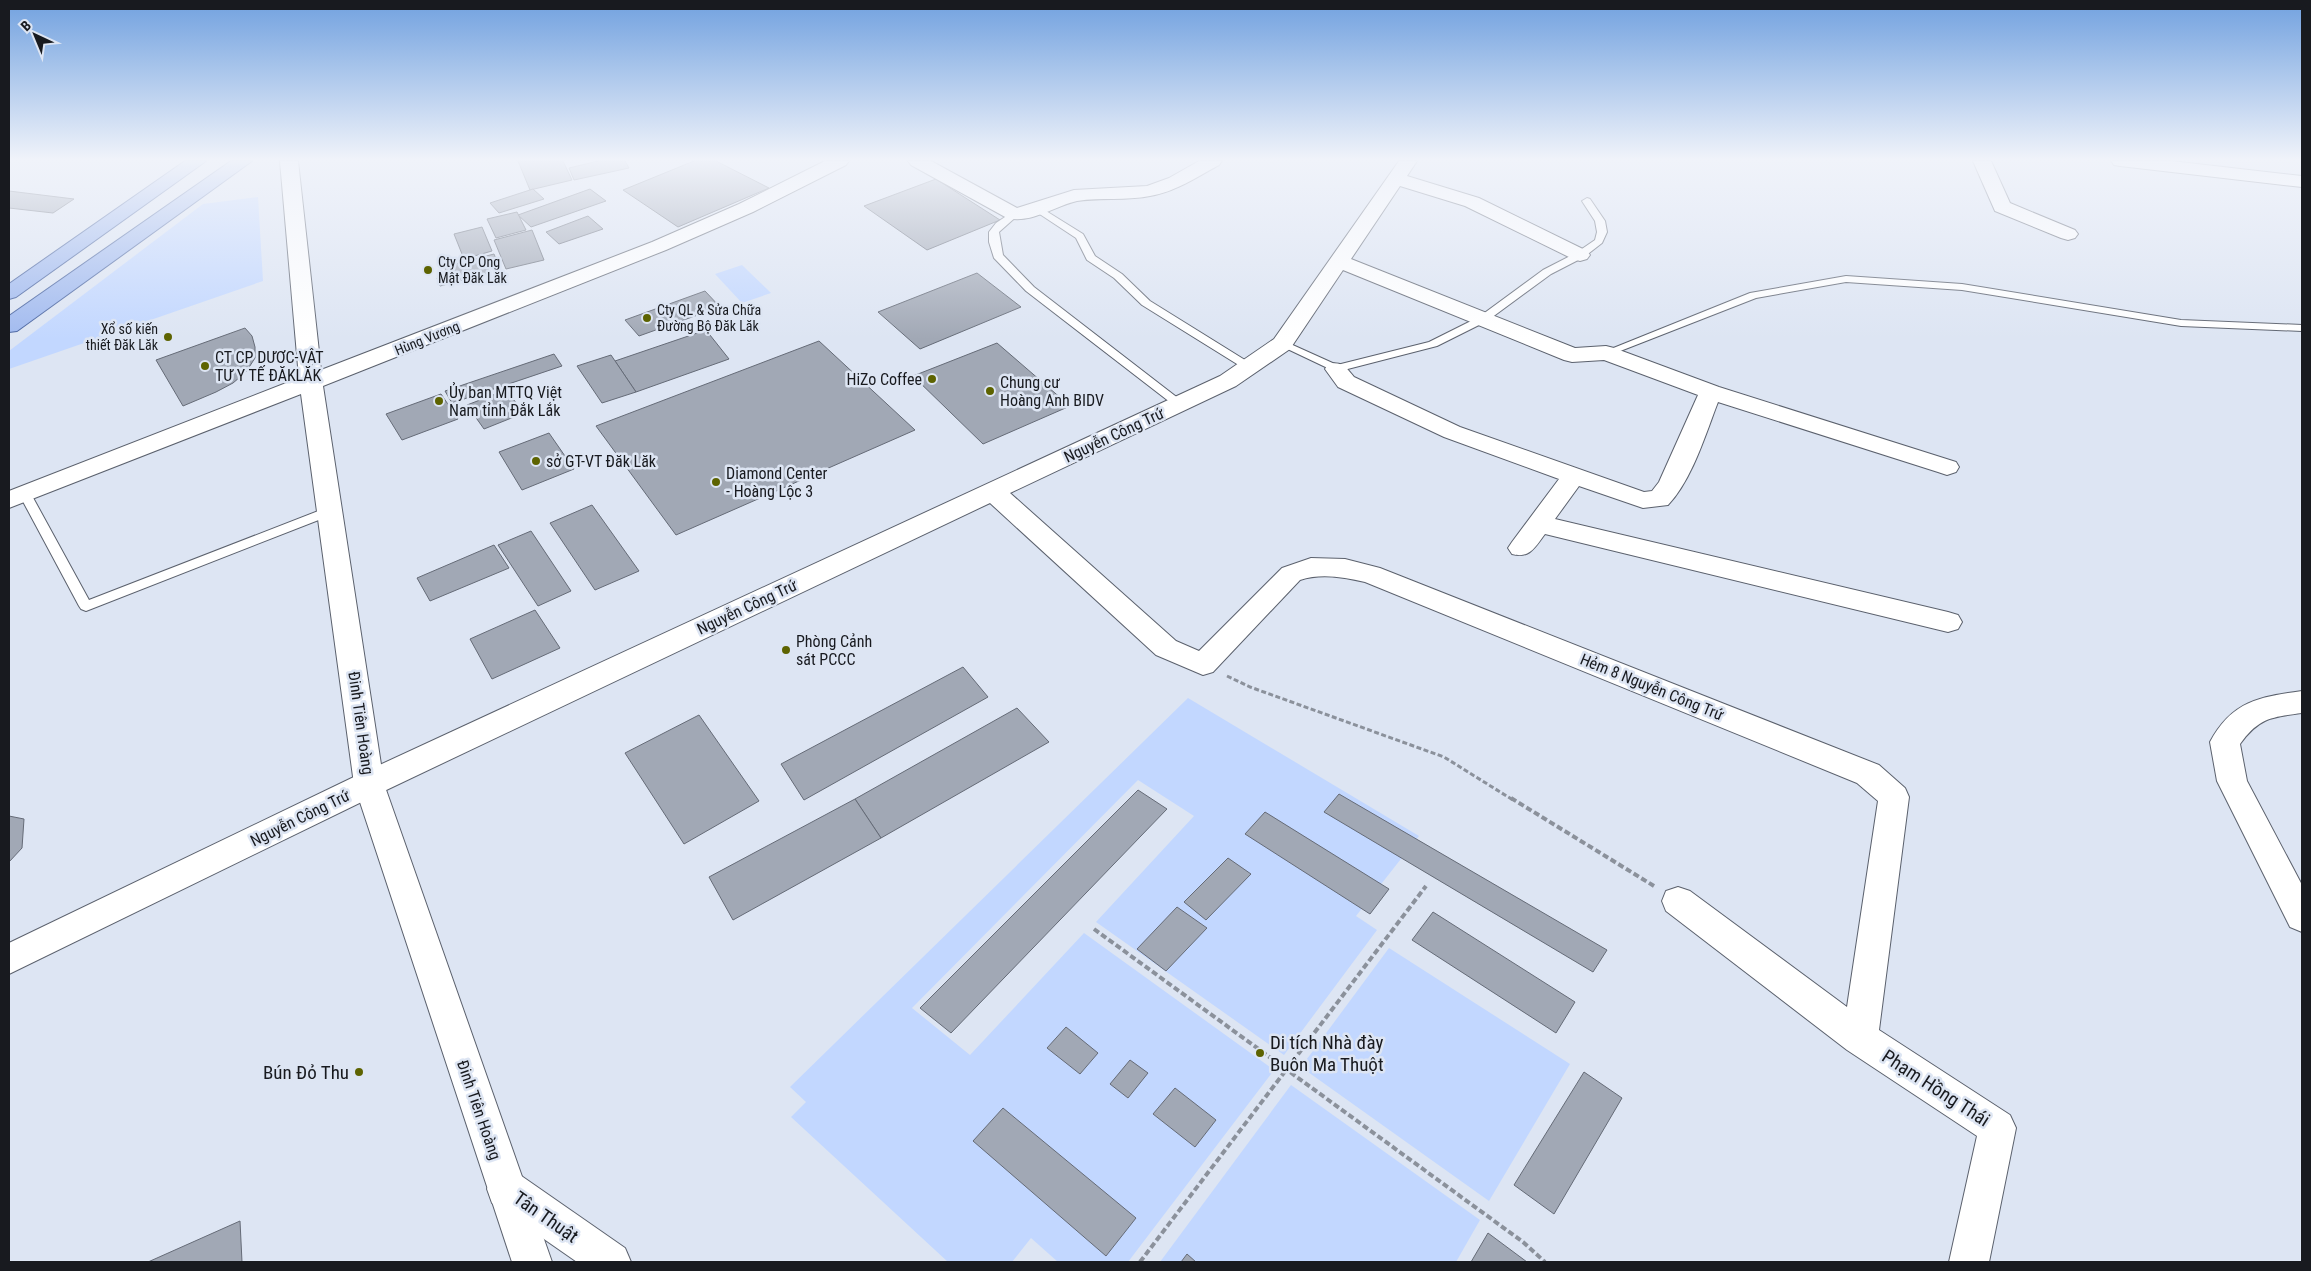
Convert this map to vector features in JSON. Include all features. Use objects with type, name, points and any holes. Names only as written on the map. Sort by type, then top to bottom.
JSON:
[{"type":"main road","points":[[9,293],[113,220]]},
{"type":"main road","points":[[9,326],[159,220]]},
{"type":"street","name":"Đinh Tiên Hoàng","points":[[296,220],[311,383],[369,784],[532,1262]]},
{"type":"street","name":"Hùng Vương","points":[[17,497],[659,246],[718,220]]},
{"type":"street","name":"Nguyễn Công Trứ","points":[[9,959],[369,784],[1228,381],[1282,344],[1367,220]]},
{"type":"street","points":[[1509,220],[1580,255]]},
{"type":"street","points":[[2033,220],[2068,234]]},
{"type":"street","points":[[1339,261],[1572,355],[1606,353],[1711,392],[1947,467]]},
{"type":"street","points":[[1336,368],[1346,382],[1452,432],[1643,500],[1659,499],[1665,494],[1711,392]]},
{"type":"street","points":[[1521,548],[1574,475]]},
{"type":"street","points":[[993,492],[1166,648],[1203,666]]},
{"type":"street","points":[[1539,524],[1948,622]]},
{"type":"street","name":"Hẻm 8 Nguyễn Công Trứ","points":[[1203,666],[1291,574],[1312,566],[1345,568],[1371,574],[1868,774],[1894,797],[1860,1038]]},
{"type":"street","points":[[2302,702],[2258,708],[2238,723],[2225,742],[2232,781],[2302,917]]},
{"type":"street","points":[[1678,901],[1860,1038]]},
{"type":"street","name":"Phạm Hồng Thái","points":[[1860,1038],[1997,1128],[1969,1262]]},
{"type":"street","name":"Tân Thuật","points":[[506,1189],[611,1262]]},
{"type":"lane","points":[[1005,220],[994,232],[994,242],[998,256],[1030,289],[1179,404]]},
{"type":"lane","points":[[1056,220],[1080,236],[1091,258],[1118,276],[1146,303],[1249,367]]},
{"type":"lane","points":[[1282,344],[1336,368],[1433,344],[1483,319],[1547,272],[1580,255],[1598,241],[1602,232],[1600,220]]},
{"type":"lane","points":[[1606,353],[1754,295],[1846,279],[1962,287],[2180,323],[2302,328]]},
{"type":"lane","points":[[17,497],[86,606],[330,512]]},
{"type":"path","points":[[1203,666],[1250,687],[1444,756],[1678,901]]},
{"type":"path","points":[[1140,1262],[1426,886]]},
{"type":"path","points":[[1094,929],[1524,1242],[1545,1262]]},
{"type":"shaded area","points":[[181,220],[259,220],[263,281],[9,369],[9,351]]},
{"type":"shaded area","points":[[742,265],[771,293],[742,303],[715,274]]},
{"type":"shaded area","points":[[1188,698],[1419,836],[1356,916],[1377,930],[1284,1055],[1096,922],[1194,816],[1138,780],[912,1008],[970,1055],[1084,933],[1274,1070],[1128,1262],[1058,1262],[1031,1238],[1012,1262],[948,1262],[791,1117],[806,1102],[790,1087]]},
{"type":"shaded area","points":[[1389,948],[1570,1064],[1489,1201],[1301,1067]]},
{"type":"shaded area","points":[[1291,1085],[1480,1220],[1456,1262],[1160,1262]]},
{"type":"building","points":[[488,220],[521,220],[526,230],[496,238]]},
{"type":"building","points":[[524,220],[550,220],[531,227]]},
{"type":"building","points":[[577,220],[593,220],[603,229],[559,244],[546,232]]},
{"type":"building","points":[[668,220],[694,220],[678,227]]},
{"type":"building","points":[[884,220],[999,220],[927,250]]},
{"type":"building","points":[[482,227],[492,251],[464,259],[454,234]]},
{"type":"building","points":[[532,230],[544,260],[506,269],[494,240]]},
{"type":"building","points":[[494,254],[499,266],[488,269],[489,273],[440,286],[437,278],[448,274],[444,267]]},
{"type":"building","points":[[977,273],[1021,307],[920,349],[878,312]]},
{"type":"building","points":[[705,291],[720,307],[639,336],[625,320]]},
{"type":"building","name":"CT CP DƯỢC-VẬT TƯ Y TẾ ĐĂKLĂK","points":[[245,328],[252,336],[255,347],[255,358],[246,372],[233,383],[183,406],[156,360]]},
{"type":"building","points":[[706,330],[729,359],[636,392],[615,361]]},
{"type":"building","name":"Diamond Center - Hoàng Lộc 3","points":[[819,341],[915,430],[676,535],[596,426]]},
{"type":"building","name":"Chung cư Hoàng Anh BIDV","points":[[997,343],[1070,406],[983,444],[913,376]]},
{"type":"building","points":[[554,354],[562,366],[452,403],[445,391]]},
{"type":"building","points":[[611,355],[636,392],[602,403],[577,366]]},
{"type":"building","points":[[506,390],[524,413],[484,429],[467,405]]},
{"type":"building","points":[[441,394],[458,419],[402,440],[386,414]]},
{"type":"building","name":"sở GT-VT Đăk Lăk","points":[[549,433],[574,469],[522,490],[499,452]]},
{"type":"building","points":[[592,505],[639,571],[595,590],[550,523]]},
{"type":"building","points":[[531,531],[571,591],[538,606],[498,545]]},
{"type":"building","points":[[494,545],[509,568],[430,601],[417,578]]},
{"type":"building","points":[[535,610],[560,648],[492,679],[470,639]]},
{"type":"building","points":[[963,667],[988,697],[804,800],[781,764]]},
{"type":"building","points":[[1017,708],[1049,742],[881,838],[855,799]]},
{"type":"building","points":[[699,715],[759,801],[684,844],[625,753]]},
{"type":"building","points":[[1138,790],[1167,809],[951,1033],[920,1008]]},
{"type":"building","points":[[1339,794],[1607,950],[1593,972],[1324,812]]},
{"type":"building","points":[[855,799],[881,838],[733,920],[709,877]]},
{"type":"building","points":[[1265,812],[1389,889],[1370,914],[1245,834]]},
{"type":"building","points":[[9,816],[24,819],[22,848],[9,862]]},
{"type":"building","points":[[1228,858],[1251,874],[1206,920],[1184,902]]},
{"type":"building","points":[[1177,907],[1207,928],[1166,971],[1137,949]]},
{"type":"building","points":[[1433,912],[1575,1002],[1556,1033],[1412,940]]},
{"type":"building","points":[[1066,1027],[1098,1053],[1080,1074],[1047,1048]]},
{"type":"building","points":[[1130,1060],[1148,1073],[1128,1098],[1110,1084]]},
{"type":"building","points":[[1584,1072],[1622,1098],[1554,1214],[1514,1185]]},
{"type":"building","points":[[1175,1088],[1216,1120],[1195,1147],[1153,1114]]},
{"type":"building","points":[[1003,1108],[1136,1218],[1106,1256],[973,1141]]},
{"type":"building","points":[[240,1221],[242,1262],[148,1262]]},
{"type":"building","points":[[1488,1233],[1527,1262],[1471,1262]]},
{"type":"building","points":[[1187,1254],[1196,1262],[1181,1262]]},
{"type":"place","name":"Cty CP Ong Mật Đăk Lăk","points":[[428,270]]},
{"type":"place","name":"Cty QL & Sửa Chữa Đường Bộ Đăk Lăk","points":[[647,318]]},
{"type":"place","name":"Xổ số kiến thiết Đăk Lăk","points":[[168,337]]},
{"type":"place","name":"CT CP DƯỢC-VẬT TƯ Y TẾ ĐĂKLĂK","points":[[205,366]]},
{"type":"place","name":"HiZo Coffee","points":[[932,379]]},
{"type":"place","name":"Chung cư Hoàng Anh BIDV","points":[[990,391]]},
{"type":"place","name":"Ủy ban MTTQ Việt Nam tỉnh Đắk Lắk","points":[[439,401]]},
{"type":"place","name":"sở GT-VT Đăk Lăk","points":[[536,461]]},
{"type":"place","name":"Diamond Center - Hoàng Lộc 3","points":[[716,482]]},
{"type":"place","name":"Phòng Cảnh sát PCCC","points":[[786,650]]},
{"type":"place","name":"Di tích Nhà đày Buôn Ma Thuột","points":[[1260,1053]]},
{"type":"place","name":"Bún Đỏ Thu","points":[[359,1072]]}]
